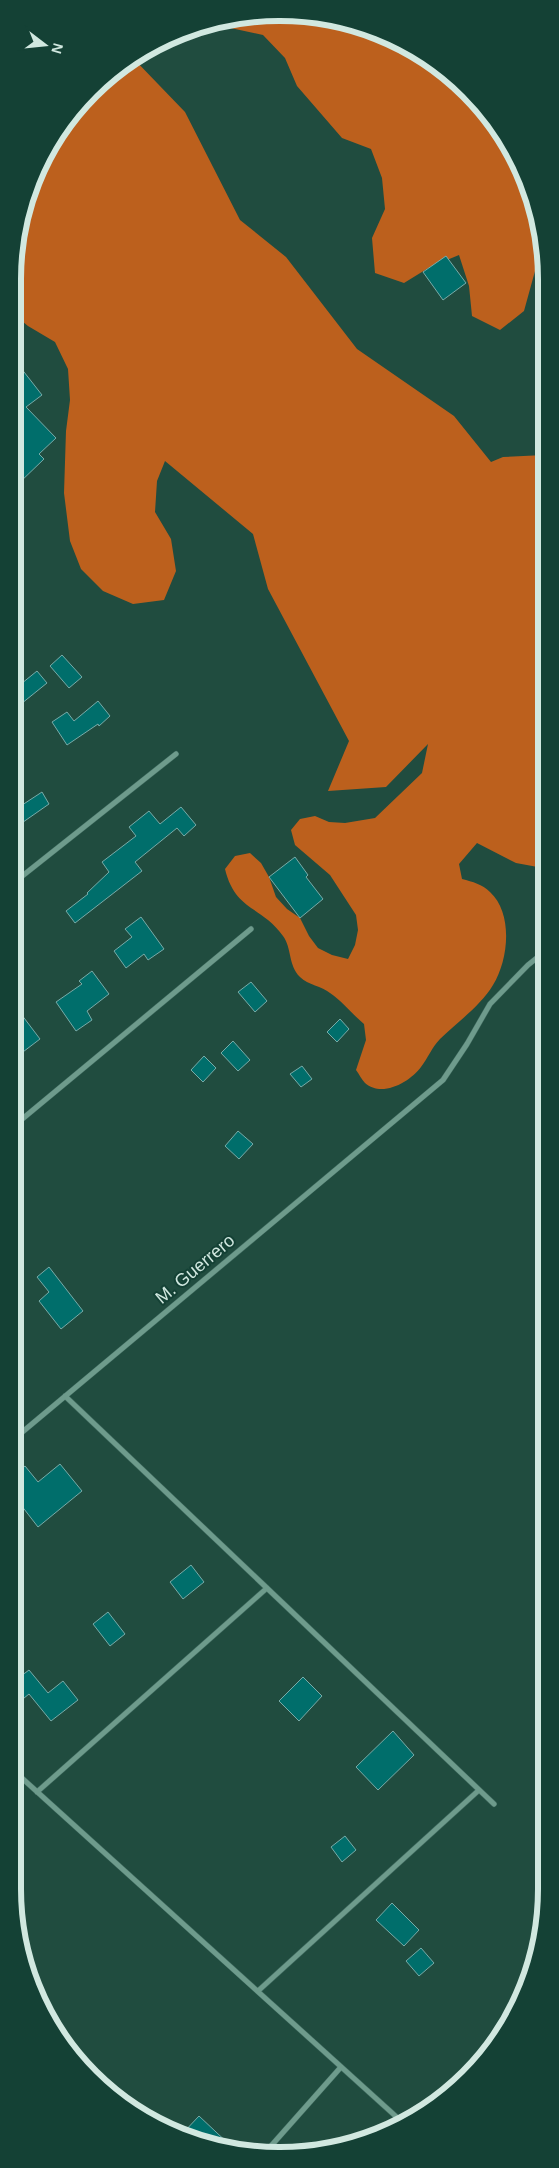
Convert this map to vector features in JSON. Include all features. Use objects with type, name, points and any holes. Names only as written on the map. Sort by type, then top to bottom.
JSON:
[{"type":"street","points":[[21,877],[176,754]]},
{"type":"street","points":[[21,1120],[251,929]]},
{"type":"street","name":"M. Guerrero","points":[[21,1433],[443,1080],[490,1004],[538,957]]},
{"type":"street","points":[[65,1396],[494,1804]]},
{"type":"street","points":[[38,1792],[267,1588]]},
{"type":"street","points":[[21,1777],[398,2118]]},
{"type":"street","points":[[258,1991],[479,1790]]},
{"type":"street","points":[[271,2146],[341,2066]]},
{"type":"shaded area","points":[[280,21],[313,23],[363,35],[394,48],[423,65],[450,85],[474,109],[494,136],[511,165],[524,196],[533,229],[537,264],[524,311],[500,330],[472,316],[469,286],[459,255],[430,267],[404,283],[375,273],[372,238],[385,209],[382,178],[371,149],[342,138],[297,86],[285,58],[263,35],[225,27],[246,23]]},
{"type":"shaded area","points":[[138,64],[185,112],[240,220],[286,257],[357,349],[454,416],[491,462],[503,457],[538,455],[538,867],[516,863],[477,843],[459,864],[462,879],[487,889],[497,901],[502,912],[506,937],[503,962],[488,992],[476,1006],[437,1042],[416,1073],[403,1083],[379,1089],[365,1083],[356,1070],[366,1040],[364,1024],[330,993],[300,977],[296,972],[283,936],[275,926],[242,901],[235,893],[225,869],[235,856],[250,853],[261,863],[269,877],[276,897],[287,909],[300,918],[309,936],[318,948],[332,955],[348,959],[355,945],[358,930],[356,915],[330,875],[295,845],[291,830],[300,819],[315,816],[329,822],[345,823],[375,818],[422,773],[428,744],[386,787],[328,791],[349,741],[268,589],[253,534],[165,461],[157,481],[155,512],[171,539],[176,571],[164,600],[133,604],[103,591],[81,569],[70,541],[64,493],[66,431],[70,400],[68,369],[55,342],[21,320],[23,246],[30,213],[41,181],[56,150],[85,109],[109,85]]},
{"type":"building","points":[[446,256],[466,283],[443,300],[423,272]]},
{"type":"building","points":[[21,368],[42,395],[26,407],[56,438],[39,454],[44,459],[21,481]]},
{"type":"building","points":[[62,655],[82,677],[69,688],[50,666]]},
{"type":"building","points":[[37,671],[47,683],[21,704],[21,684]]},
{"type":"building","points":[[98,701],[110,716],[99,726],[98,724],[67,745],[52,722],[67,712],[74,721]]},
{"type":"building","points":[[42,792],[49,804],[21,824],[21,806]]},
{"type":"building","points":[[181,807],[196,825],[184,836],[177,828],[135,862],[142,871],[75,923],[66,911],[88,894],[109,872],[102,862],[136,836],[129,827],[149,811],[160,824]]},
{"type":"building","points":[[295,857],[308,875],[306,877],[323,899],[300,918],[269,877]]},
{"type":"building","points":[[141,917],[164,949],[148,960],[144,954],[126,968],[114,951],[132,937],[125,929]]},
{"type":"building","points":[[92,971],[109,994],[87,1011],[92,1020],[76,1031],[56,1002],[82,984],[79,981]]},
{"type":"building","points":[[251,982],[267,1001],[255,1012],[238,992]]},
{"type":"building","points":[[21,1014],[40,1039],[21,1053]]},
{"type":"building","points":[[340,1019],[349,1029],[337,1042],[327,1032]]},
{"type":"building","points":[[233,1041],[250,1060],[238,1071],[221,1053]]},
{"type":"building","points":[[204,1056],[216,1068],[203,1082],[191,1070]]},
{"type":"building","points":[[302,1066],[312,1079],[301,1087],[290,1074]]},
{"type":"building","points":[[238,1131],[253,1144],[239,1159],[225,1146]]},
{"type":"building","points":[[49,1267],[83,1311],[61,1329],[39,1301],[49,1292],[37,1277]]},
{"type":"building","points":[[60,1464],[82,1491],[38,1527],[21,1505],[21,1469],[25,1466],[38,1482]]},
{"type":"building","points":[[191,1565],[204,1582],[183,1599],[170,1582]]},
{"type":"building","points":[[108,1612],[125,1634],[110,1646],[93,1624]]},
{"type":"building","points":[[29,1670],[48,1693],[63,1681],[78,1700],[51,1721],[29,1694],[21,1700],[21,1676]]},
{"type":"building","points":[[303,1677],[322,1696],[299,1721],[279,1701]]},
{"type":"building","points":[[393,1731],[414,1755],[378,1790],[356,1767]]},
{"type":"building","points":[[345,1836],[356,1850],[342,1862],[331,1847]]},
{"type":"building","points":[[392,1903],[419,1930],[404,1946],[376,1920]]},
{"type":"building","points":[[421,1948],[434,1963],[419,1976],[406,1961]]},
{"type":"building","points":[[199,2116],[226,2141],[196,2133],[187,2129]]}]
